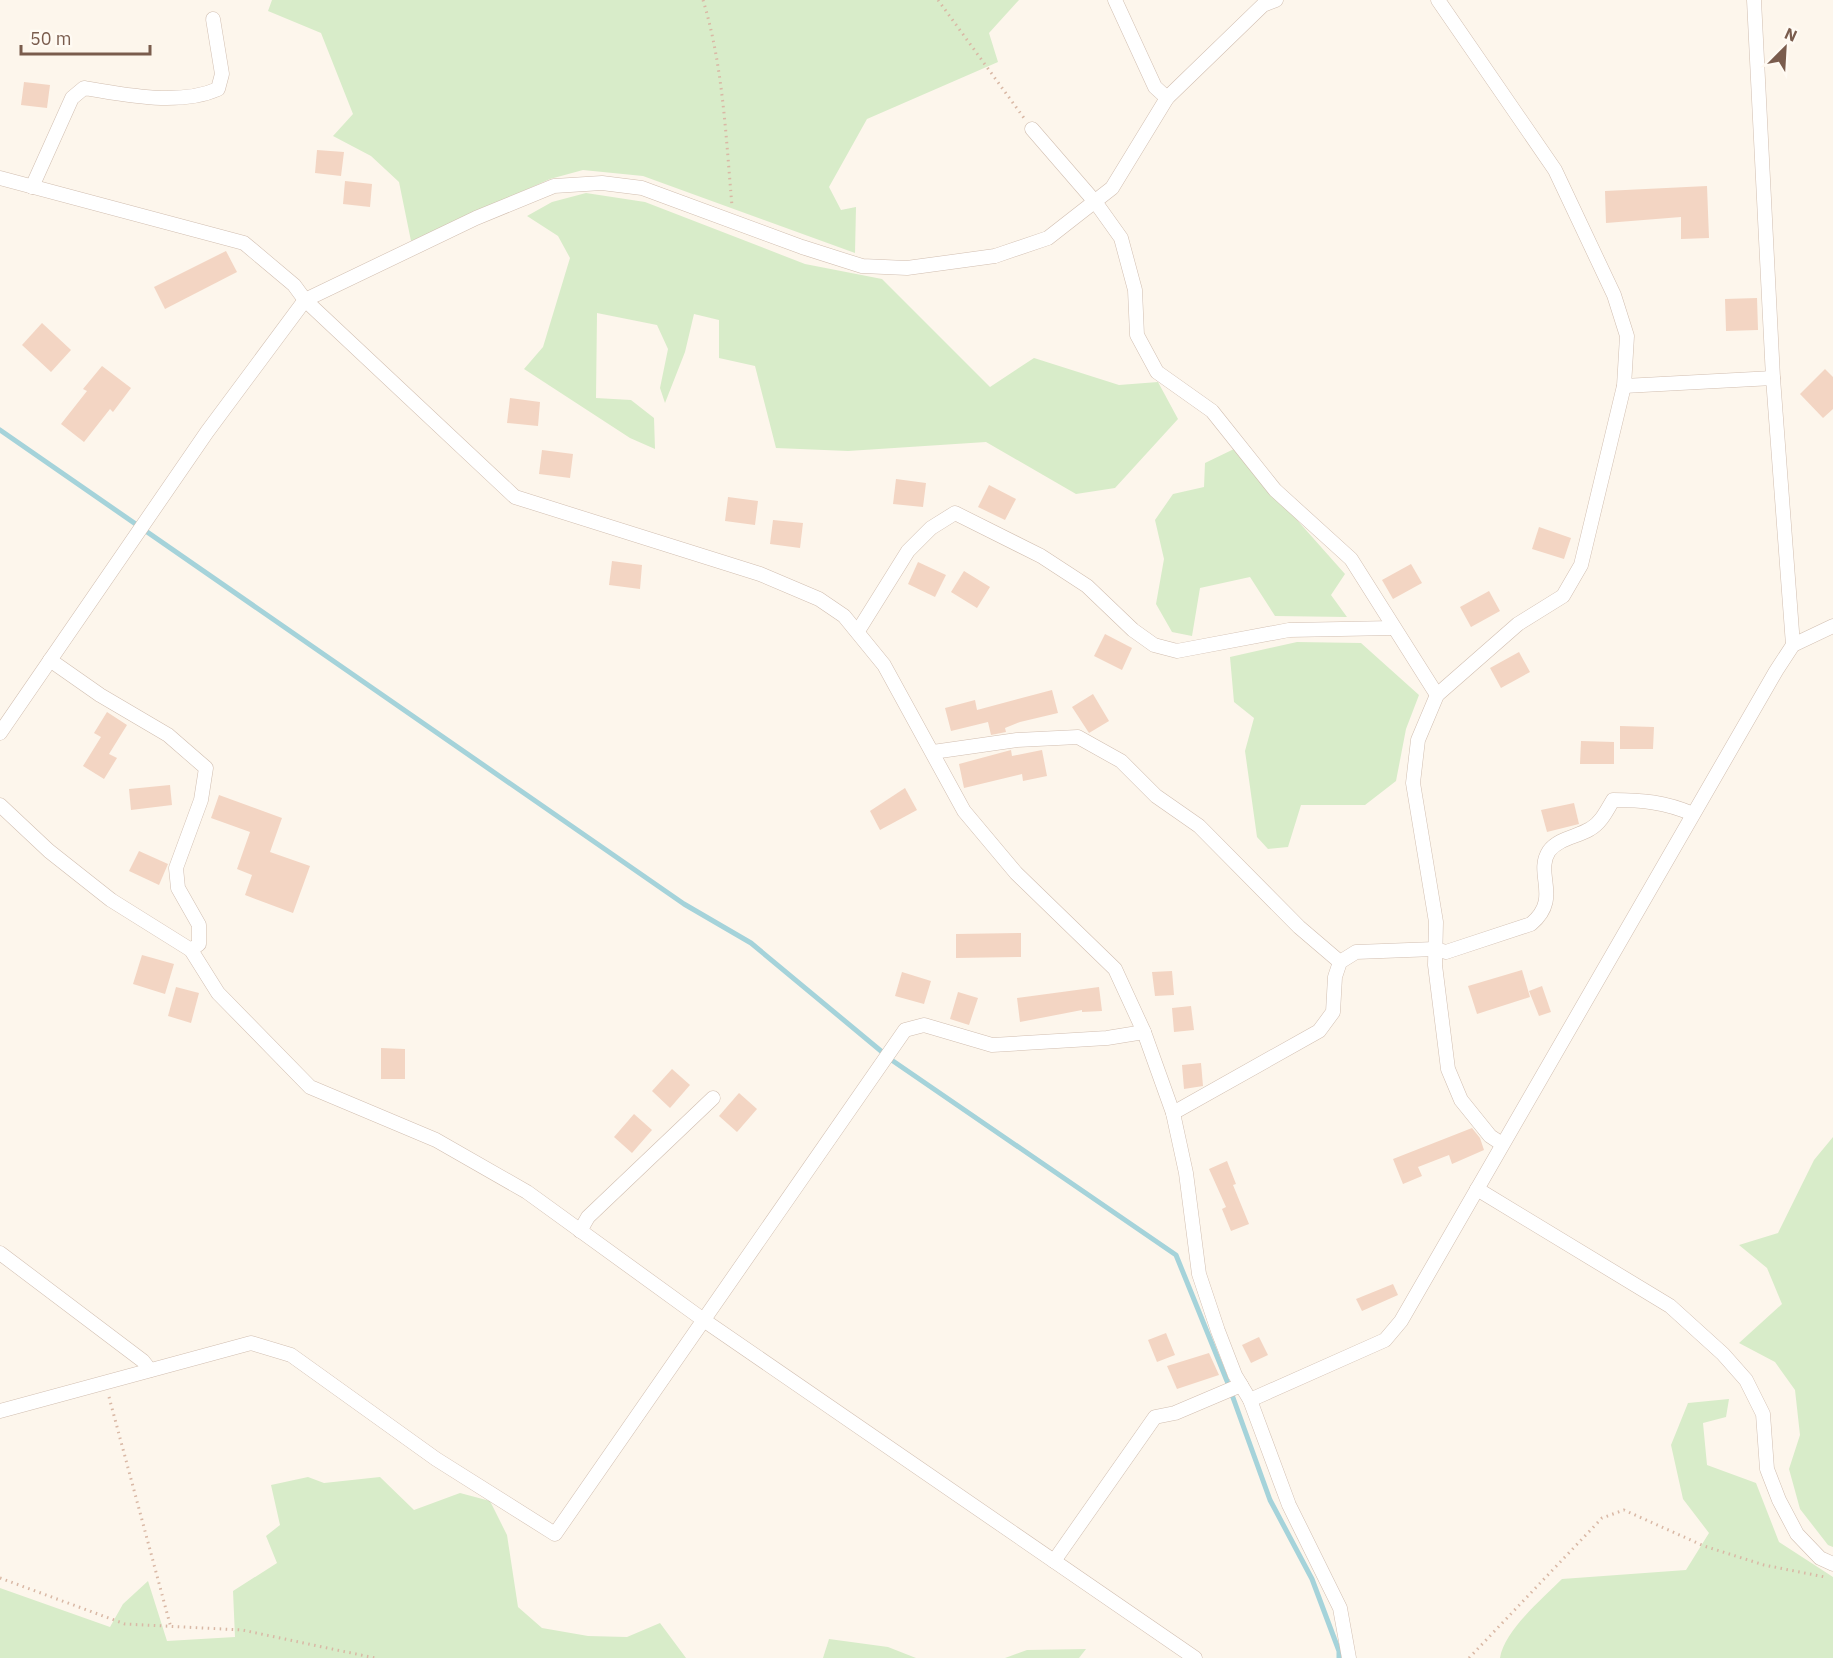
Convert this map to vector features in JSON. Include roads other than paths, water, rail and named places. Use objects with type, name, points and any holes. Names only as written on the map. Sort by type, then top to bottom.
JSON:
[{"type":"street","points":[[1115,0],[1155,87],[1167,98]]},
{"type":"street","points":[[0,734],[214,423],[304,300],[476,218],[554,186],[602,183],[642,188],[802,247],[862,266],[907,268],[995,256],[1048,238],[1096,203],[1112,188],[1167,98],[1263,5],[1276,0]]},
{"type":"street","points":[[1438,0],[1555,170],[1614,295],[1627,336],[1624,386],[1581,565],[1563,596],[1518,624],[1437,695],[1418,740],[1413,783],[1436,922],[1435,965],[1448,1068],[1461,1100],[1490,1136],[1502,1144]]},
{"type":"street","points":[[1754,0],[1773,378],[1793,645]]},
{"type":"street","points":[[32,187],[72,98],[84,88],[137,97],[205,95],[218,89],[222,74],[213,19]]},
{"type":"street","points":[[1032,129],[1096,203],[1120,238],[1135,290],[1137,335],[1157,372],[1212,411],[1275,490],[1351,559],[1437,695]]},
{"type":"street","points":[[0,178],[244,243],[294,285],[304,300],[515,497],[760,574],[819,599],[844,616],[858,631],[885,665],[964,811],[1016,873],[1114,969],[1144,1032],[1173,1113],[1186,1173],[1199,1274],[1218,1331],[1241,1385],[1251,1400],[1289,1505],[1340,1608],[1349,1658]]},
{"type":"street","points":[[1624,386],[1773,378]]},
{"type":"street","points":[[858,631],[908,551],[931,528],[955,513],[1041,556],[1087,586],[1133,630],[1154,645],[1178,651],[1289,630],[1393,628]]},
{"type":"street","points":[[1251,1400],[1385,1340],[1401,1322],[1693,814],[1793,645],[1833,626]]},
{"type":"street","points":[[50,660],[100,695],[168,735],[206,768],[201,800],[176,868],[178,888],[199,925],[199,944],[191,950]]},
{"type":"street","points":[[933,752],[1017,740],[1077,736],[1121,761],[1156,796],[1199,826],[1299,927],[1340,962]]},
{"type":"street","points":[[1173,1113],[1319,1031],[1333,1012],[1335,976],[1340,962],[1356,952],[1435,949],[1446,952],[1531,924],[1542,915],[1546,900],[1548,885],[1545,865],[1548,852],[1557,843],[1590,830],[1599,822],[1612,800],[1648,800],[1668,804],[1693,814]]},
{"type":"street","points":[[0,805],[49,851],[111,900],[191,950],[218,993],[310,1087],[436,1140],[526,1192],[705,1321],[1195,1658]]},
{"type":"street","points":[[0,1411],[251,1342],[291,1355],[436,1459],[555,1534],[905,1030],[924,1025],[992,1045],[1107,1038],[1144,1032]]},
{"type":"street","points":[[580,1231],[588,1217],[713,1098]]},
{"type":"street","points":[[1477,1189],[1670,1306],[1723,1354],[1746,1380],[1763,1414],[1767,1469],[1779,1500],[1797,1534],[1820,1558],[1833,1564]]},
{"type":"street","points":[[0,1253],[143,1361],[150,1370]]},
{"type":"street","points":[[1054,1561],[1155,1417],[1175,1413],[1241,1385]]},
{"type":"waterway","points":[[0,430],[684,904],[751,943],[893,1061],[1176,1255],[1227,1381],[1270,1500],[1312,1579],[1339,1651],[1339,1658]]}]
